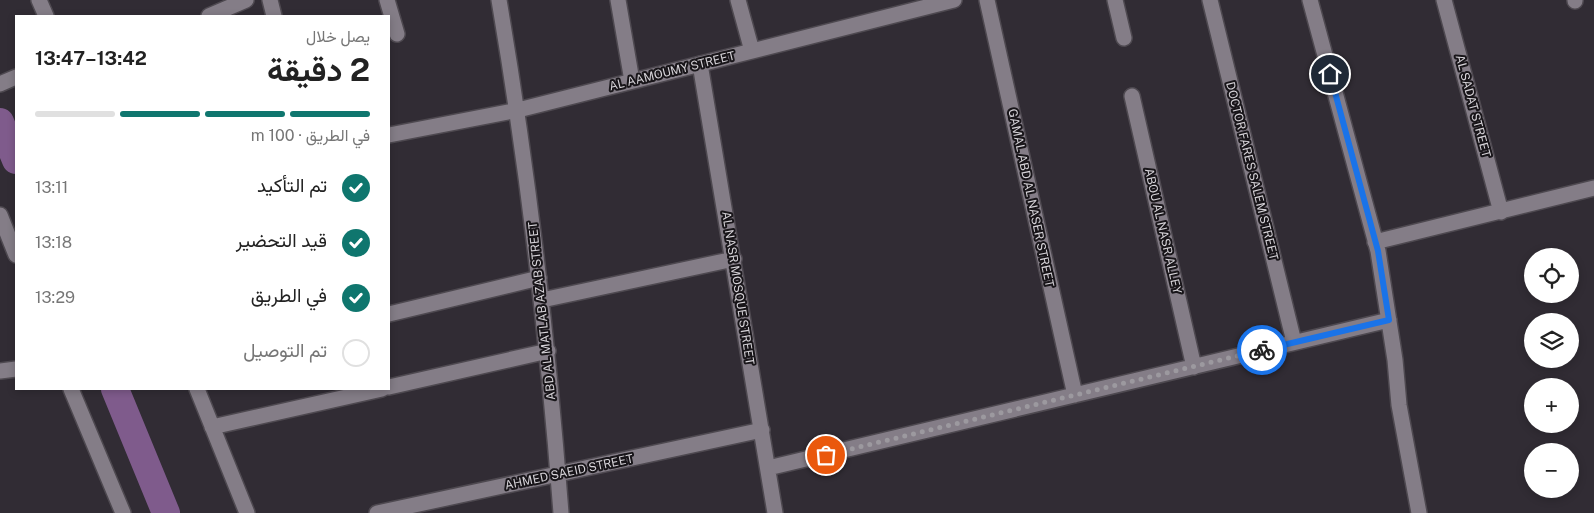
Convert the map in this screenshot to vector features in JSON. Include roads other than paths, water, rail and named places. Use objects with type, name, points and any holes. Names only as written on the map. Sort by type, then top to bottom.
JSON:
[{"type":"street","points":[[40,0],[46,15]]},
{"type":"street","points":[[211,15],[246,0]]},
{"type":"street","points":[[270,0],[274,15]]},
{"type":"street","points":[[387,0],[397,34]]},
{"type":"street","name":"ABD AL MATLAB AZAB STREET","points":[[499,0],[518,110],[542,300],[561,513]]},
{"type":"street","points":[[618,0],[632,81]]},
{"type":"street","points":[[738,0],[752,51]]},
{"type":"street","name":"AL AAMOUMY STREET","points":[[390,135],[518,110],[954,0]]},
{"type":"street","name":"GAMAL ABD AL NASER STREET","points":[[987,0],[1074,395]]},
{"type":"street","points":[[1115,0],[1124,38]]},
{"type":"street","name":"DOCTOR FARES SALEM STREET","points":[[1210,0],[1294,342]]},
{"type":"street","points":[[1310,0],[1376,242],[1389,320],[1399,405],[1419,513]]},
{"type":"street","name":"AL SADAT STREET","points":[[1444,0],[1501,212]]},
{"type":"street","name":"AL NASR MOSQUE STREET","points":[[700,64],[734,258],[775,513]]},
{"type":"street","points":[[0,84],[15,77]]},
{"type":"street","name":"ABOU AL NASR ALLEY","points":[[1132,96],[1194,366]]},
{"type":"street","points":[[1376,242],[1594,188]]},
{"type":"street","points":[[0,216],[4,235],[15,253]]},
{"type":"street","points":[[542,300],[734,258]]},
{"type":"street","points":[[390,314],[539,278]]},
{"type":"street","points":[[768,468],[1389,320]]},
{"type":"street","points":[[390,387],[548,351]]},
{"type":"street","points":[[0,372],[15,369]]},
{"type":"street","points":[[71,390],[123,513]]},
{"type":"street","points":[[197,390],[247,513]]},
{"type":"street","points":[[212,427],[378,390]]},
{"type":"street","name":"AHMED SAEID STREET","points":[[377,513],[762,430]]},
{"type":"waterway","points":[[0,122],[15,158]]},
{"type":"waterway","points":[[115,390],[166,513]]}]
